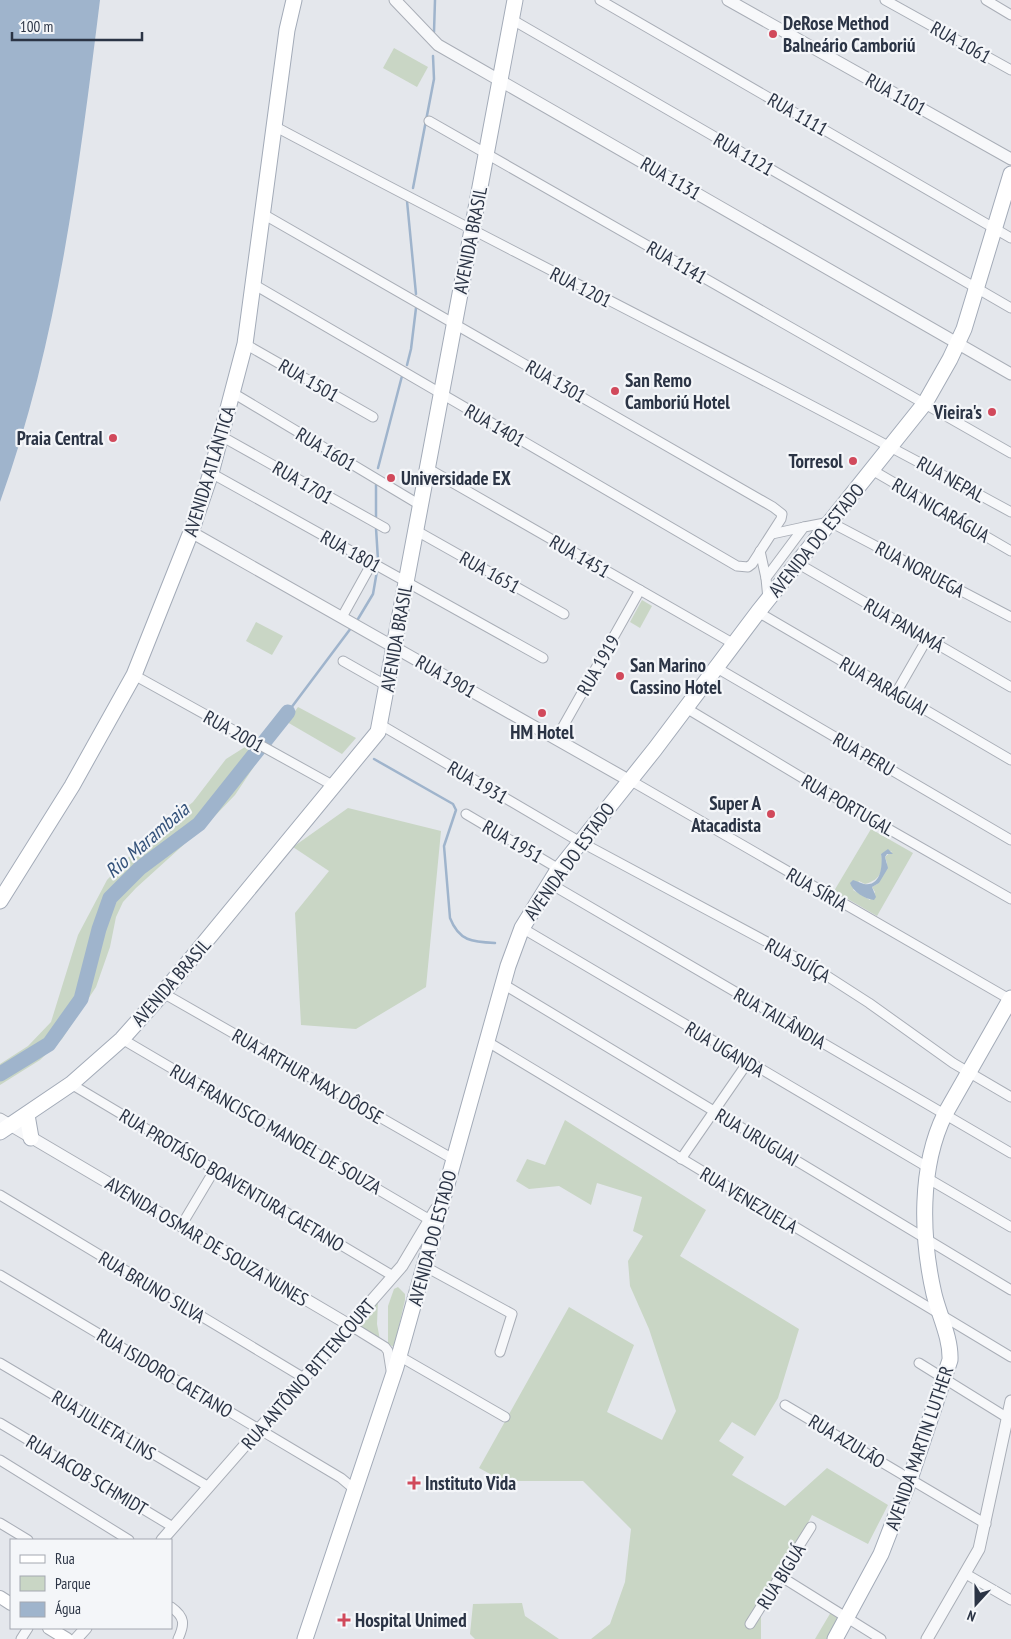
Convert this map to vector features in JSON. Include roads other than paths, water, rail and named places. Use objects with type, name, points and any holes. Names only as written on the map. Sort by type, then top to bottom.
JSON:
[{"type":"main road","name":"AVENIDA ATLÂNTICA","points":[[0,901],[72,786],[134,675],[191,532],[211,473],[245,344],[287,30],[294,0]]},
{"type":"main road","name":"AVENIDA BRASIL","points":[[4,1126],[27,1115],[71,1084],[122,1039],[163,993],[375,738],[381,725],[393,646],[515,0]]},
{"type":"main road","name":"AVENIDA DO ESTADO","points":[[305,1639],[399,1356],[503,984],[522,928],[549,882],[578,840],[626,778],[686,708],[758,612],[925,404],[958,343],[978,289],[1011,174]]},
{"type":"main road","name":"AVENIDA MARTIN LUTHER","points":[[835,1639],[881,1554],[910,1479],[944,1379],[950,1352],[930,1274],[926,1239],[928,1173],[938,1128],[1011,999]]},
{"type":"main road","points":[[27,1115],[32,1138]]},
{"type":"main road","points":[[51,1629],[67,1639]]},
{"type":"street","name":"RUA 1131","points":[[395,0],[438,45],[1011,374]]},
{"type":"street","name":"RUA 1111","points":[[600,0],[1011,238]]},
{"type":"street","name":"RUA 1101","points":[[728,0],[1011,159]]},
{"type":"street","name":"RUA 1061","points":[[885,0],[1011,70]]},
{"type":"street","points":[[986,0],[1011,15]]},
{"type":"street","name":"RUA 1121","points":[[512,18],[1011,308]]},
{"type":"street","name":"RUA 1141","points":[[429,120],[1011,453]]},
{"type":"street","name":"RUA 1201","points":[[274,126],[472,231],[890,446]]},
{"type":"street","name":"RUA 1301","points":[[263,214],[780,511],[781,519],[752,564],[748,567],[737,566]]},
{"type":"street","name":"RUA 1401","points":[[253,284],[737,566]]},
{"type":"street","name":"RUA 1501","points":[[245,344],[373,417]]},
{"type":"street","name":"RUA 1601","points":[[233,393],[420,504]]},
{"type":"street","name":"RUA 1701","points":[[221,436],[385,528]]},
{"type":"street","name":"RUA NEPAL","points":[[890,446],[1011,512]]},
{"type":"street","name":"RUA 1451","points":[[427,468],[734,644]]},
{"type":"street","name":"RUA NICARÁGUA","points":[[872,470],[1011,551]]},
{"type":"street","name":"RUA 1801","points":[[211,473],[543,658]]},
{"type":"street","points":[[772,534],[830,522]]},
{"type":"street","name":"RUA NORUEGA","points":[[830,522],[1011,617]]},
{"type":"street","points":[[766,578],[804,527]]},
{"type":"street","name":"RUA 1651","points":[[415,530],[564,614]]},
{"type":"street","name":"RUA 1901","points":[[191,532],[626,778]]},
{"type":"street","points":[[760,551],[766,578],[768,600]]},
{"type":"street","points":[[342,617],[372,563]]},
{"type":"street","name":"RUA PANAMÁ","points":[[797,563],[1011,687]]},
{"type":"street","name":"RUA 1919","points":[[556,739],[640,590]]},
{"type":"street","name":"RUA PARAGUAI","points":[[758,612],[1011,760]]},
{"type":"street","points":[[896,693],[927,639]]},
{"type":"street","points":[[343,661],[387,686]]},
{"type":"street","name":"RUA PERU","points":[[717,668],[1011,840]]},
{"type":"street","name":"RUA 2001","points":[[134,675],[334,786]]},
{"type":"street","name":"RUA PORTUGAL","points":[[686,708],[1011,899]]},
{"type":"street","name":"RUA 1931","points":[[381,725],[578,840]]},
{"type":"street","name":"RUA SÍRIA","points":[[626,778],[1011,999]]},
{"type":"street","name":"RUA 1951","points":[[466,814],[559,869]]},
{"type":"street","name":"RUA SUÍÇA","points":[[578,840],[810,965],[968,1072],[1011,1097]]},
{"type":"street","name":"RUA TAILÂNDIA","points":[[549,882],[1011,1153]]},
{"type":"street","name":"RUA UGANDA","points":[[522,928],[748,1062],[1011,1226]]},
{"type":"street","name":"RUA URUGUAI","points":[[503,984],[1011,1290]]},
{"type":"street","name":"RUA ARTHUR MAX DÔOSE","points":[[163,993],[453,1159]]},
{"type":"street","name":"RUA FRANCISCO MANOEL DE SOUZA","points":[[122,1039],[430,1220]]},
{"type":"street","name":"RUA VENEZUELA","points":[[488,1042],[681,1160],[1011,1357]]},
{"type":"street","points":[[681,1160],[748,1062]]},
{"type":"street","name":"RUA PROTÁSIO BOAVENTURA CAETANO","points":[[71,1084],[393,1276]]},
{"type":"street","name":"AVENIDA OSMAR DE SOUZA NUNES","points":[[4,1126],[32,1138],[385,1347],[390,1358],[392,1378]]},
{"type":"street","points":[[181,1226],[215,1170]]},
{"type":"street","name":"RUA BRUNO SILVA","points":[[0,1195],[304,1378]]},
{"type":"street","name":"RUA ANTÔNIO BITTENCOURT","points":[[163,1539],[393,1276],[411,1252],[442,1199]]},
{"type":"street","points":[[424,1266],[512,1314],[500,1352]]},
{"type":"street","name":"RUA ISIDORO CAETANO","points":[[0,1275],[260,1429],[341,1478],[354,1489]]},
{"type":"street","points":[[399,1356],[505,1417]]},
{"type":"street","name":"RUA JULIETA LINS","points":[[0,1362],[209,1487]]},
{"type":"street","points":[[919,1363],[1009,1419]]},
{"type":"street","points":[[928,1639],[979,1549],[1009,1419],[1011,1401]]},
{"type":"street","name":"RUA AZULÃO","points":[[785,1405],[986,1524]]},
{"type":"street","name":"RUA JACOB SCHMIDT","points":[[0,1424],[173,1528]]},
{"type":"street","points":[[0,1460],[127,1539]]},
{"type":"street","points":[[0,1523],[26,1539]]},
{"type":"street","name":"RUA BIGUÁ","points":[[750,1624],[811,1528]]},
{"type":"street","points":[[966,1574],[1011,1600]]},
{"type":"street","points":[[780,1576],[881,1639]]},
{"type":"street","points":[[172,1608],[181,1614],[184,1621],[178,1639]]},
{"type":"street","points":[[76,1639],[85,1629]]},
{"type":"water","points":[[0,0],[100,0],[84,127],[52,317],[20,441],[0,502]]},
{"type":"water","points":[[888,849],[893,854],[887,854],[885,857],[888,868],[879,883],[872,887],[876,897],[874,900],[863,897],[850,883],[853,880],[864,884],[874,882],[880,874],[881,854]]},
{"type":"waterway","points":[[434,32],[435,0]]},
{"type":"waterway","points":[[413,188],[434,79],[433,56]]},
{"type":"waterway","points":[[407,201],[416,294]]},
{"type":"waterway","points":[[407,365],[416,308]]},
{"type":"waterway","points":[[378,468],[402,376]]},
{"type":"waterway","points":[[376,485],[376,517]]},
{"type":"waterway","points":[[376,528],[378,560]]},
{"type":"waterway","points":[[358,619],[373,594],[377,571]]},
{"type":"waterway","points":[[288,712],[351,628]]},
{"type":"waterway","name":"Rio Marambaia","points":[[0,1074],[49,1044],[81,999],[99,929],[110,898],[140,868],[199,824],[288,712]]},
{"type":"waterway","name":"Rio Marambaia","points":[[374,759],[453,804],[456,810],[444,846],[450,918],[462,936],[467,939],[495,943]]},
{"type":"place","name":"DeRose Method Balneário Camboriú","points":[[773,34]]},
{"type":"place","name":"San Remo Camboriú Hotel","points":[[615,391]]},
{"type":"place","name":"Vieira's","points":[[992,412]]},
{"type":"place","name":"Praia Central","points":[[113,438]]},
{"type":"place","name":"Torresol","points":[[853,461]]},
{"type":"place","name":"Universidade EX","points":[[391,478]]},
{"type":"place","name":"San Marino Cassino Hotel","points":[[620,676]]},
{"type":"place","name":"HM Hotel","points":[[542,713]]},
{"type":"place","name":"Super A Atacadista","points":[[771,814]]},
{"type":"place","name":"Instituto Vida","points":[[414,1483]]},
{"type":"place","name":"Hospital Unimed","points":[[344,1620]]}]
